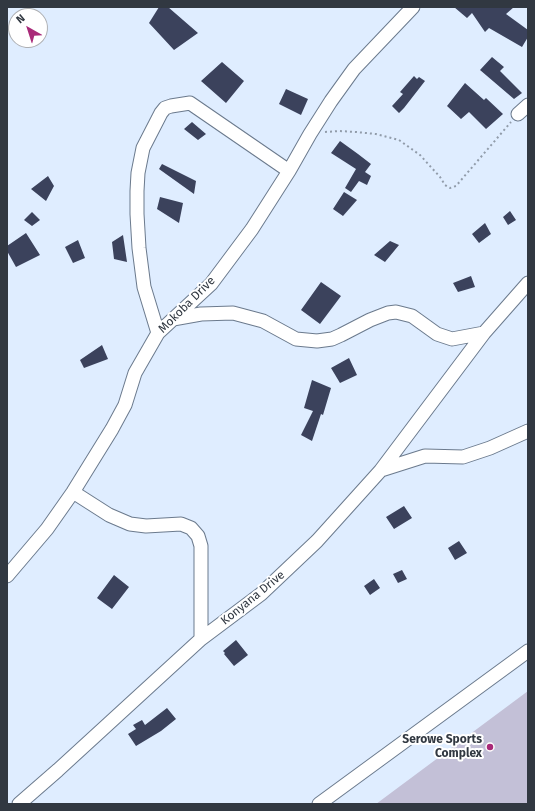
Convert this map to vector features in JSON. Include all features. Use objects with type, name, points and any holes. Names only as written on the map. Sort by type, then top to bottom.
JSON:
[{"type":"street","name":"Mokoba Drive","points":[[7,576],[47,529],[73,492],[112,429],[124,405],[135,373],[158,333],[211,284],[252,229],[331,101],[354,69],[413,7]]},
{"type":"street","points":[[158,333],[144,286],[139,248],[136,191],[143,148],[165,108],[190,103],[289,171]]},
{"type":"street","points":[[518,114],[528,106]]},
{"type":"street","name":"Konyana Drive","points":[[19,804],[201,639],[261,594],[317,541],[381,470],[484,333],[525,288]]},
{"type":"street","points":[[173,318],[201,314],[233,313],[263,321],[296,339],[317,340],[332,339],[370,320],[388,313],[396,312],[412,316],[437,334],[452,339],[484,333]]},
{"type":"street","points":[[381,470],[425,456],[463,456],[490,448],[528,431]]},
{"type":"street","points":[[73,492],[109,515],[130,524],[146,526],[181,524],[191,528],[198,536],[201,546],[201,639]]},
{"type":"street","points":[[7,565],[20,561]]},
{"type":"street","points":[[319,804],[528,651]]},
{"type":"path","points":[[310,134],[339,131],[356,132],[376,134],[399,140],[420,155],[445,185],[450,188],[456,186],[518,114]]},
{"type":"shaded area","name":"Serowe Sports Complex","points":[[528,691],[528,804],[376,804]]},
{"type":"building","points":[[159,7],[168,7],[198,33],[174,50],[149,23]]},
{"type":"building","points":[[454,7],[514,7],[506,14],[528,30],[528,37],[522,47],[489,28],[485,32],[472,13],[467,18]]},
{"type":"building","points":[[492,57],[504,67],[500,71],[522,93],[514,99],[480,70]]},
{"type":"building","points":[[222,62],[244,81],[226,103],[201,81]]},
{"type":"building","points":[[414,76],[417,79],[419,77],[425,81],[399,113],[392,106],[403,94],[400,92]]},
{"type":"building","points":[[465,83],[484,100],[486,98],[503,114],[486,129],[469,112],[461,119],[447,106]]},
{"type":"building","points":[[286,89],[308,99],[301,115],[279,104]]},
{"type":"building","points":[[192,122],[206,134],[198,140],[184,129]]},
{"type":"building","points":[[340,141],[371,164],[365,172],[371,176],[367,185],[359,181],[351,192],[345,188],[356,169],[331,153]]},
{"type":"building","points":[[162,164],[196,181],[194,194],[159,169]]},
{"type":"building","points":[[48,176],[54,186],[46,201],[31,189]]},
{"type":"building","points":[[344,192],[357,200],[343,216],[333,209]]},
{"type":"building","points":[[160,197],[183,203],[179,223],[157,209]]},
{"type":"building","points":[[510,211],[516,220],[508,225],[503,217]]},
{"type":"building","points":[[32,212],[40,220],[32,226],[24,220]]},
{"type":"building","points":[[485,223],[491,234],[479,243],[472,234]]},
{"type":"building","points":[[26,233],[40,255],[16,267],[7,251],[7,246]]},
{"type":"building","points":[[123,235],[127,262],[114,259],[112,242]]},
{"type":"building","points":[[78,240],[85,258],[73,263],[65,247]]},
{"type":"building","points":[[390,241],[399,245],[385,262],[374,255]]},
{"type":"building","points":[[471,276],[475,287],[458,292],[453,283]]},
{"type":"building","points":[[321,282],[341,296],[320,324],[301,310]]},
{"type":"building","points":[[102,345],[108,359],[84,368],[80,360]]},
{"type":"building","points":[[349,358],[357,375],[340,383],[331,368]]},
{"type":"building","points":[[312,380],[331,388],[323,415],[321,414],[312,441],[301,435],[313,411],[304,408]]},
{"type":"building","points":[[404,506],[412,518],[394,529],[386,517]]},
{"type":"building","points":[[459,541],[467,553],[455,560],[448,548]]},
{"type":"building","points":[[402,570],[407,579],[398,583],[393,574]]},
{"type":"building","points":[[114,575],[129,587],[112,609],[97,598]]},
{"type":"building","points":[[374,579],[380,588],[370,595],[364,586]]},
{"type":"building","points":[[236,640],[248,655],[234,666],[223,651]]},
{"type":"building","points":[[167,708],[176,719],[161,731],[136,746],[128,734],[136,729],[133,725],[142,720],[145,725]]},
{"type":"place","name":"Serowe Sports Complex","points":[[490,747]]}]
